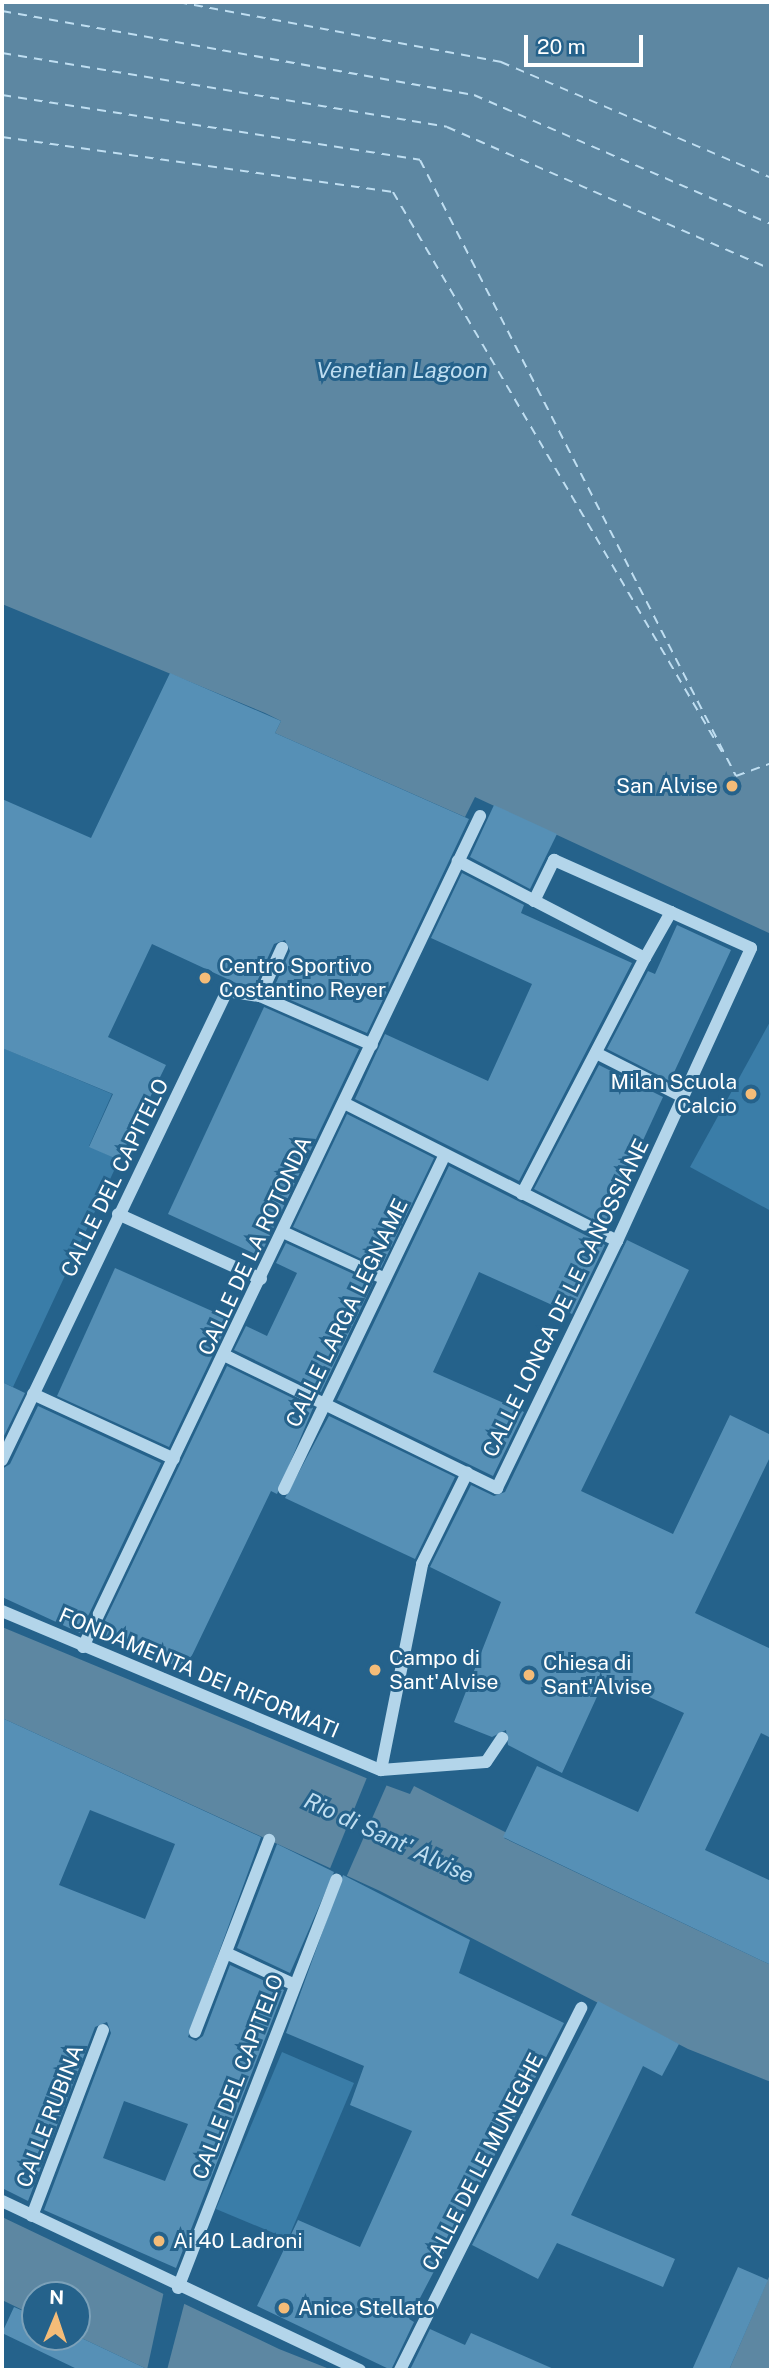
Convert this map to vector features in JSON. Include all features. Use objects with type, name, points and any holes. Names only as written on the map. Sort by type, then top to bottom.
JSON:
[{"type":"street","points":[[480,816],[458,861],[645,958]]},
{"type":"street","points":[[522,1194],[671,912],[554,860],[534,901]]},
{"type":"street","name":"CALLE DE LA ROTONDA","points":[[83,1647],[261,1279],[458,861]]},
{"type":"street","name":"CALLE LONGA DE LE CANOSSIANE","points":[[467,1473],[497,1488],[617,1241],[751,948],[671,912]]},
{"type":"street","points":[[282,948],[260,996],[372,1045]]},
{"type":"street","name":"CALLE DEL CAPITELO","points":[[2,1460],[227,992],[260,996]]},
{"type":"street","points":[[596,1053],[683,1097]]},
{"type":"street","points":[[344,1103],[617,1241]]},
{"type":"street","name":"CALLE LARGA LEGNAME","points":[[284,1489],[445,1154]]},
{"type":"street","points":[[118,1214],[261,1279]]},
{"type":"street","points":[[283,1232],[385,1279]]},
{"type":"street","points":[[224,1355],[467,1473],[422,1564],[381,1770],[486,1762],[502,1738]]},
{"type":"street","points":[[33,1394],[174,1459]]},
{"type":"street","name":"FONDAMENTA DEI RIFORMATI","points":[[2,1611],[381,1770]]},
{"type":"street","points":[[195,2032],[269,1840]]},
{"type":"street","name":"CALLE DEL CAPITELO","points":[[178,2288],[336,1880]]},
{"type":"street","points":[[226,1953],[295,1985]]},
{"type":"street","name":"CALLE DE LE MUNEGHE","points":[[400,2370],[581,2008]]},
{"type":"street","name":"CALLE RUBINA","points":[[32,2216],[103,2030]]},
{"type":"street","points":[[2,2201],[178,2288],[360,2370]]},
{"type":"shaded area","name":"Milan Scuola Calcio","points":[[771,1020],[771,1211],[690,1167]]},
{"type":"shaded area","points":[[2,1040],[5,1049],[112,1094],[89,1146],[119,1160],[13,1387],[2,1382]]},
{"type":"shaded area","points":[[282,2052],[354,2083],[288,2239],[216,2209]]},
{"type":"water","name":"Venetian Lagoon","points":[[2,2],[771,2],[771,934],[475,797],[465,817],[275,733],[281,721],[265,713],[2,604]]},
{"type":"water","name":"Rio di Sant' Alvise","points":[[2,1627],[366,1778],[410,1794],[414,1786],[509,1834],[504,1838],[771,1965],[771,2082],[688,2049],[380,1891],[2,1718]]},
{"type":"water","points":[[2,2217],[279,2349],[332,2370],[149,2370],[91,2343],[91,2281],[21,2281],[21,2309],[2,2300]]},
{"type":"water","points":[[771,2272],[771,2364],[768,2370],[729,2370]]},
{"type":"pier","points":[[368,1775],[388,1782],[345,1880],[329,1871]]},
{"type":"pier","points":[[164,2291],[185,2301],[167,2370],[147,2370]]},
{"type":"building","points":[[170,673],[281,721],[275,733],[469,819],[367,1033],[272,992],[290,951],[285,940],[274,944],[255,986],[236,983],[152,944],[108,1037],[166,1065],[119,1160],[89,1147],[113,1094],[2,1048],[2,799],[91,838]]},
{"type":"building","points":[[494,805],[557,834],[530,889],[470,857]]},
{"type":"building","points":[[462,873],[524,905],[521,913],[632,963],[519,1181],[355,1099],[385,1034],[488,1081],[532,984],[431,938]]},
{"type":"building","points":[[677,925],[731,950],[670,1081],[607,1049],[648,971],[655,974]]},
{"type":"building","points":[[264,1007],[359,1049],[260,1256],[168,1214]]},
{"type":"building","points":[[599,1065],[663,1097],[604,1225],[534,1189]]},
{"type":"building","points":[[347,1114],[434,1158],[381,1268],[293,1227]]},
{"type":"building","points":[[449,1166],[605,1245],[572,1314],[479,1272],[433,1372],[524,1412],[493,1476],[337,1400]]},
{"type":"building","points":[[627,1240],[689,1270],[581,1491],[673,1534],[730,1415],[771,1435],[771,1455],[695,1613],[771,1649],[771,1738],[761,1733],[705,1850],[771,1881],[771,1965],[503,1837],[537,1766],[638,1812],[684,1713],[606,1677],[562,1773],[508,1745],[506,1730],[492,1737],[454,1722],[501,1602],[430,1567],[471,1485],[494,1496],[505,1492]]},
{"type":"building","points":[[286,1243],[373,1283],[321,1392],[234,1350],[246,1326],[267,1336],[297,1273],[276,1263]]},
{"type":"building","points":[[115,1268],[230,1319],[169,1447],[57,1396]]},
{"type":"building","points":[[227,1366],[313,1408],[277,1494],[271,1491],[185,1670],[99,1633]]},
{"type":"building","points":[[2,1382],[25,1393],[2,1440]]},
{"type":"building","points":[[38,1406],[161,1463],[80,1633],[2,1597],[2,1469],[10,1464]]},
{"type":"building","points":[[329,1416],[455,1477],[415,1559],[285,1498]]},
{"type":"building","points":[[2,1718],[261,1837],[188,2037],[196,2041],[203,2036],[230,1965],[284,1990],[176,2268],[44,2210],[111,2033],[107,2022],[95,2027],[28,2201],[2,2188]],"holes":[[[90,1810],[175,1844],[145,1919],[59,1885]],[[124,2101],[188,2124],[165,2181],[103,2158]]]},
{"type":"building","points":[[277,1844],[334,1872],[290,1973],[237,1948]]},
{"type":"building","points":[[343,1875],[470,1940],[459,1973],[564,2023],[409,2319],[414,2322],[391,2370],[257,2306],[298,2220],[360,2247],[412,2131],[350,2105],[364,2066],[286,2033]]},
{"type":"building","points":[[598,2001],[679,2044],[662,2076],[643,2066],[571,2215],[675,2259],[663,2287],[557,2243],[538,2279],[472,2245]]},
{"type":"building","points":[[738,2267],[768,2280],[729,2370],[692,2370]]},
{"type":"building","points":[[14,2307],[21,2310],[21,2342],[2,2333]]},
{"type":"building","points":[[430,2329],[465,2345],[471,2333],[556,2370],[410,2370]]},
{"type":"building","points":[[91,2343],[149,2370],[79,2370],[39,2351],[91,2351]]},
{"type":"ferry route","points":[[178,2],[501,62],[771,178]]},
{"type":"ferry route","points":[[2,11],[474,95],[771,224]]},
{"type":"ferry route","points":[[2,53],[447,127],[771,269]]},
{"type":"ferry route","points":[[2,95],[420,160],[736,776]]},
{"type":"ferry route","points":[[2,137],[393,192],[725,757]]},
{"type":"ferry route","points":[[736,776],[771,763]]},
{"type":"place","name":"San Alvise","points":[[732,786]]},
{"type":"place","name":"Centro Sportivo Costantino Reyer","points":[[205,978]]},
{"type":"place","name":"Milan Scuola Calcio","points":[[751,1094]]},
{"type":"place","name":"Campo di Sant'Alvise","points":[[375,1670]]},
{"type":"place","name":"Chiesa di Sant'Alvise","points":[[529,1675]]},
{"type":"place","name":"Ai 40 Ladroni","points":[[159,2241]]},
{"type":"place","name":"Anice Stellato","points":[[284,2308]]}]
